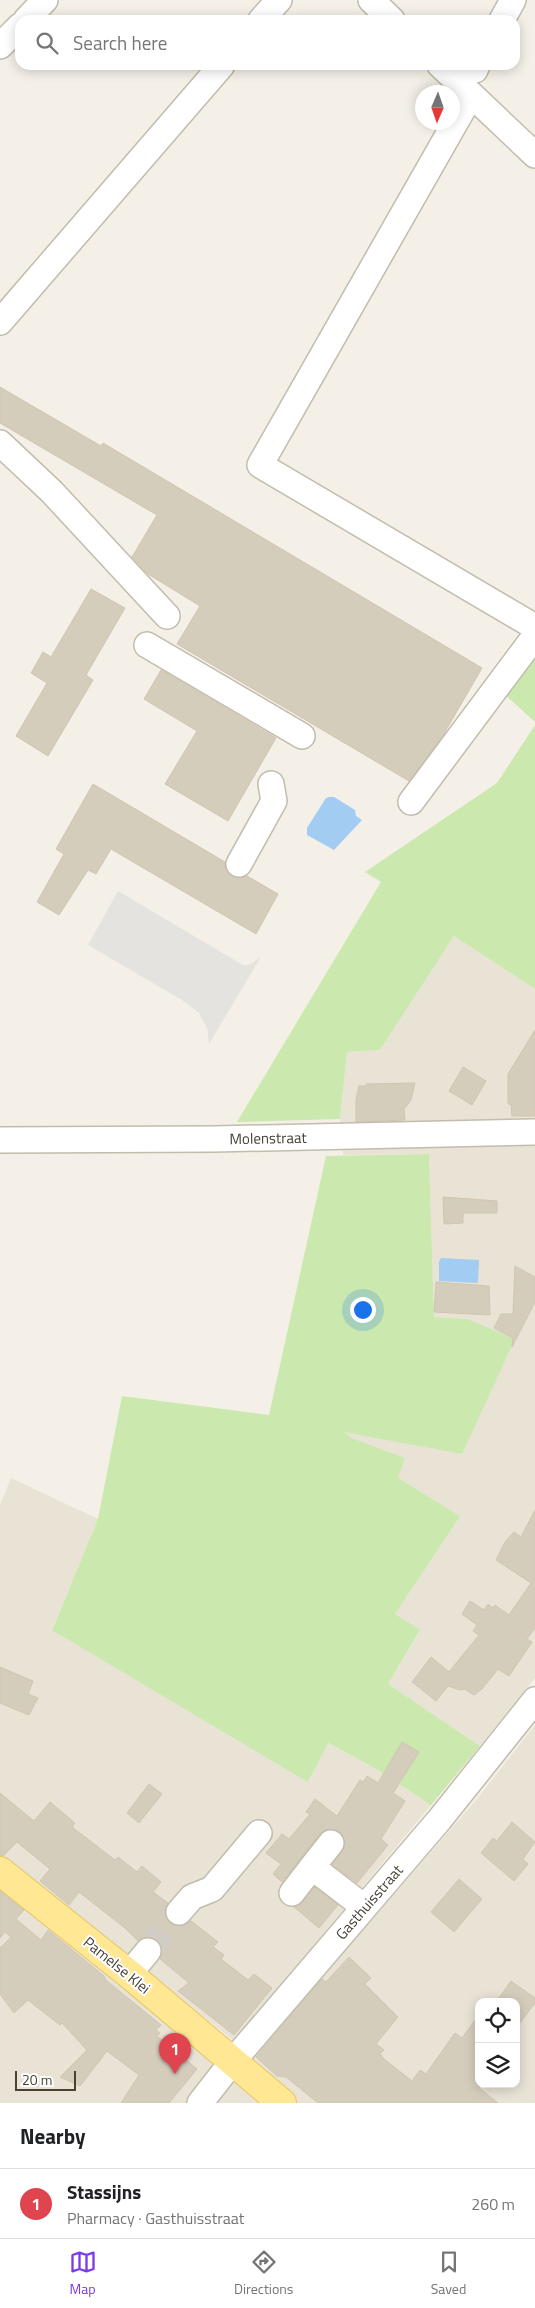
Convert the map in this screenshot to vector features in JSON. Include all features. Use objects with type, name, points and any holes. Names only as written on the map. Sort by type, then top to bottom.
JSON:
[{"type":"main road","name":"Pamelse Klei","points":[[0,1871],[129,1974],[282,2103]]},
{"type":"street","points":[[31,15],[45,0]]},
{"type":"street","points":[[266,15],[279,0]]},
{"type":"street","points":[[371,0],[387,15]]},
{"type":"street","points":[[505,15],[513,0]]},
{"type":"street","points":[[0,46],[15,31]]},
{"type":"street","points":[[0,322],[218,70]]},
{"type":"street","points":[[445,70],[535,155]]},
{"type":"street","points":[[471,95],[260,465],[535,626]]},
{"type":"street","points":[[0,443],[52,492],[167,616]]},
{"type":"street","points":[[411,802],[535,636]]},
{"type":"street","points":[[147,645],[302,736]]},
{"type":"street","points":[[239,864],[274,801],[271,784]]},
{"type":"street","name":"Molenstraat","points":[[0,1140],[214,1139],[535,1132]]},
{"type":"street","name":"Gasthuisstraat","points":[[200,2103],[233,2061],[440,1819],[535,1700]]},
{"type":"street","points":[[179,1912],[192,1897],[212,1890],[259,1833]]},
{"type":"street","points":[[292,1893],[331,1843]]},
{"type":"street","points":[[312,1867],[364,1907]]},
{"type":"street","points":[[129,1974],[148,1951]]},
{"type":"shaded area","points":[[118,891],[243,965],[249,965],[261,957],[209,1044],[207,1028],[199,1013],[182,1000],[88,945]]},
{"type":"shaded area","points":[[454,936],[535,989],[535,1678],[480,1746],[388,1684],[420,1631],[395,1614],[459,1516],[398,1478],[405,1458],[352,1438],[343,1431],[462,1454],[467,1319],[434,1317],[429,1154],[343,1155],[340,1119],[347,1052],[380,1050]]},
{"type":"shaded area","points":[[11,1478],[98,1519],[52,1629],[309,1781],[327,1743],[373,1767],[431,1805],[234,2041],[0,1854],[0,1505]]},
{"type":"shaded area","points":[[535,1725],[535,2103],[0,2103],[0,1888],[229,2073],[372,1920],[477,1799]]},
{"type":"green space","points":[[535,648],[535,722],[502,692]]},
{"type":"green space","points":[[535,725],[535,989],[454,936],[380,1050],[347,1052],[340,1119],[237,1122],[381,882],[365,872],[497,783]]},
{"type":"green space","points":[[429,1154],[434,1317],[467,1319],[515,1339],[462,1454],[344,1432],[352,1438],[405,1458],[398,1478],[460,1516],[395,1614],[420,1630],[388,1684],[480,1746],[431,1805],[373,1767],[328,1743],[308,1782],[52,1630],[98,1519],[122,1396],[269,1415],[326,1156]]},
{"type":"water","points":[[334,797],[355,810],[356,816],[362,820],[334,850],[307,835],[307,828],[326,798]]},
{"type":"water","points":[[441,1258],[479,1260],[478,1283],[439,1281],[439,1262]]},
{"type":"building","points":[[0,387],[101,446],[103,443],[482,668],[442,737],[409,781],[177,644],[200,606],[148,574],[132,557],[157,515],[0,423]]},
{"type":"building","points":[[91,589],[125,608],[86,675],[93,680],[48,756],[16,736],[47,683],[31,673],[43,652],[51,657]]},
{"type":"building","points":[[161,670],[276,738],[228,821],[165,784],[197,731],[144,699]]},
{"type":"building","points":[[93,784],[225,862],[226,871],[232,876],[240,878],[247,876],[278,894],[256,934],[111,849],[96,874],[88,870],[59,915],[37,902],[64,854],[56,849]]},
{"type":"building","points":[[535,1030],[535,1116],[512,1116],[511,1104],[508,1104],[508,1074]]},
{"type":"building","points":[[463,1067],[486,1081],[472,1105],[449,1091]]},
{"type":"building","points":[[415,1083],[411,1100],[404,1109],[405,1120],[356,1122],[356,1100],[359,1086],[366,1086],[366,1084]]},
{"type":"building","points":[[443,1197],[497,1201],[497,1213],[463,1213],[463,1223],[444,1224]]},
{"type":"building","points":[[515,1266],[535,1277],[535,1302],[512,1347],[513,1338],[494,1328],[501,1314],[513,1314]]},
{"type":"building","points":[[436,1282],[489,1286],[490,1315],[434,1312]]},
{"type":"building","points":[[535,1510],[535,1628],[527,1639],[532,1642],[509,1676],[498,1669],[482,1689],[474,1695],[465,1689],[460,1690],[448,1686],[436,1701],[412,1682],[431,1657],[449,1672],[479,1635],[473,1631],[477,1625],[462,1614],[470,1601],[484,1610],[488,1604],[493,1608],[495,1605],[509,1615],[531,1583],[496,1560],[505,1542],[514,1532],[521,1537]]},
{"type":"building","points":[[0,1667],[33,1681],[28,1694],[38,1698],[29,1715],[0,1703]]},
{"type":"building","points":[[402,1742],[419,1752],[393,1793],[405,1801],[381,1839],[388,1845],[357,1883],[332,1864],[345,1845],[340,1832],[333,1829],[325,1830],[320,1834],[282,1882],[273,1874],[281,1864],[266,1853],[282,1834],[289,1839],[310,1814],[306,1812],[315,1799],[337,1816],[360,1780],[363,1782],[367,1776],[378,1783]]},
{"type":"building","points":[[149,1784],[162,1794],[139,1823],[127,1813]]},
{"type":"building","points":[[0,1793],[34,1821],[50,1802],[75,1823],[72,1827],[115,1860],[118,1857],[137,1872],[142,1866],[161,1882],[153,1892],[168,1903],[165,1916],[169,1922],[176,1926],[183,1926],[191,1921],[218,1942],[213,1947],[224,1955],[221,1959],[248,1980],[254,1974],[272,1988],[234,2035],[178,1991],[189,1983],[160,1959],[162,1946],[157,1940],[150,1937],[138,1941],[125,1928],[79,1892],[69,1905],[40,1881],[50,1869],[17,1842],[3,1856],[0,1856]]},
{"type":"building","points":[[512,1822],[535,1842],[523,1859],[528,1864],[514,1881],[481,1853],[493,1838],[497,1841]]},
{"type":"building","points":[[459,1879],[482,1899],[454,1932],[431,1912]]},
{"type":"building","points":[[315,1887],[338,1905],[319,1928],[294,1907],[303,1902]]},
{"type":"building","points":[[0,1891],[24,1910],[16,1919],[41,1940],[48,1930],[103,1975],[107,1981],[161,2025],[156,2030],[160,2033],[157,2036],[197,2069],[169,2103],[121,2103],[139,2075],[107,2051],[80,2086],[60,2077],[87,2050],[62,2023],[60,2025],[28,2000],[14,2013],[0,1994],[0,1948],[11,1937],[5,1932],[0,1938]]},
{"type":"building","points":[[349,1957],[371,1978],[365,1984],[398,2017],[376,2044],[384,2050],[380,2054],[384,2059],[412,2081],[420,2070],[426,2074],[455,2033],[462,2038],[475,2020],[475,2088],[479,2088],[498,2103],[318,2103],[286,2077],[277,2076],[256,2057],[322,1979],[326,1982]]},
{"type":"building","points":[[511,1981],[535,1998],[535,2003],[520,2023],[520,1998],[499,1998]]},
{"type":"tunnel","points":[[148,1951],[179,1912]]},
{"type":"place","name":"Stassijns","points":[[175,2074]]}]
